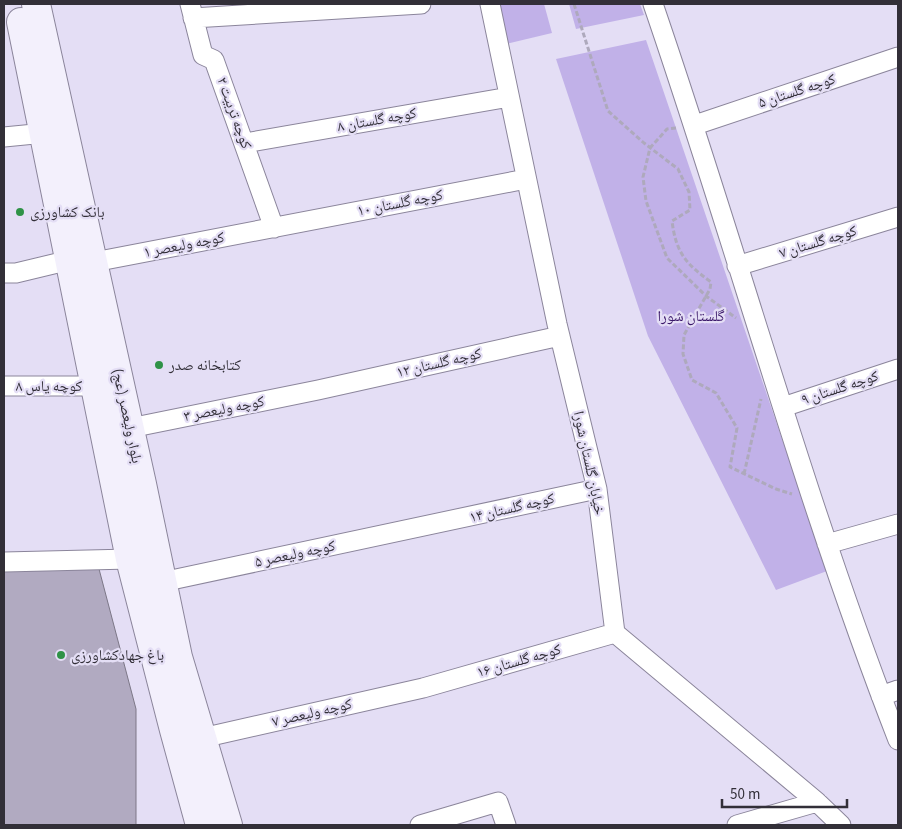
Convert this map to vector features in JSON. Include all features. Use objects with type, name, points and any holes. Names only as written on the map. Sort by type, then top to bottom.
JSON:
[{"type":"main road","name":"بلوار ولیعصر (عج)","points":[[18,4],[45,134],[130,428],[178,657],[228,825]]},
{"type":"main road","name":"بلوار ولیعصر (عج)","points":[[36,4],[82,261],[95,386],[130,559],[200,825]]},
{"type":"street","points":[[192,11],[421,4]]},
{"type":"street","name":"خیابان گلستان شورا","points":[[490,4],[560,336],[597,489],[615,634]]},
{"type":"street","points":[[653,4],[695,125],[827,544],[890,693],[898,740]]},
{"type":"street","name":"کوچه تربیت ۲","points":[[192,11],[202,55],[214,60],[274,228]]},
{"type":"street","name":"کوچه گلستان ۵","points":[[695,125],[898,57]]},
{"type":"street","name":"کوچه گلستان ۸","points":[[245,143],[509,97]]},
{"type":"street","points":[[4,137],[45,134]]},
{"type":"street","name":"کوچه گلستان ۱۰","points":[[274,228],[526,179]]},
{"type":"street","name":"کوچه گلستان ۷","points":[[738,266],[898,217]]},
{"type":"street","name":"کوچه ولیعصر ۱","points":[[4,273],[16,273],[274,228]]},
{"type":"street","name":"کوچه گلستان ۱۲","points":[[318,390],[560,336]]},
{"type":"street","name":"کوچه گلستان ۹","points":[[783,407],[898,370]]},
{"type":"street","name":"کوچه یاس ۸","points":[[4,386],[95,386]]},
{"type":"street","name":"کوچه ولیعصر ۳","points":[[130,428],[318,390]]},
{"type":"street","name":"کوچه گلستان ۱۴","points":[[427,526],[597,489]]},
{"type":"street","points":[[827,544],[898,524]]},
{"type":"street","name":"کوچه ولیعصر ۵","points":[[162,582],[427,526]]},
{"type":"street","points":[[4,562],[130,559]]},
{"type":"street","points":[[615,634],[817,802],[841,825]]},
{"type":"street","name":"کوچه گلستان ۱۶","points":[[423,688],[615,634]]},
{"type":"street","name":"کوچه ولیعصر ۷","points":[[202,738],[423,688]]},
{"type":"street","points":[[420,825],[498,802],[506,825]]},
{"type":"street","points":[[737,825],[817,802]]},
{"type":"path","points":[[574,4],[608,111],[650,148],[678,169],[689,192],[690,210],[672,220],[674,238],[688,266],[711,282],[706,296],[684,335],[683,354],[692,380],[716,393],[737,428],[730,467],[776,489],[812,500]]},
{"type":"path","points":[[673,119],[678,137]]},
{"type":"path","points":[[695,125],[666,129],[650,148],[643,177],[646,201],[668,258],[706,296],[737,319],[734,310]]},
{"type":"path","points":[[744,474],[761,400],[759,391]]},
{"type":"green space","points":[[493,4],[544,4],[552,33],[498,46]]},
{"type":"green space","points":[[569,4],[640,4],[644,15],[576,29]]},
{"type":"green space","name":"گلستان شورا","points":[[646,40],[827,571],[776,590],[648,336],[556,59]]},
{"type":"building","name":"باغ جهادکشاورزی","points":[[99,569],[136,709],[136,825],[4,825],[4,570]]},
{"type":"place","name":"بانک کشاورزی","points":[[20,212]]},
{"type":"place","name":"کتابخانه صدر","points":[[159,365]]},
{"type":"place","name":"باغ جهادکشاورزی","points":[[61,655]]}]
